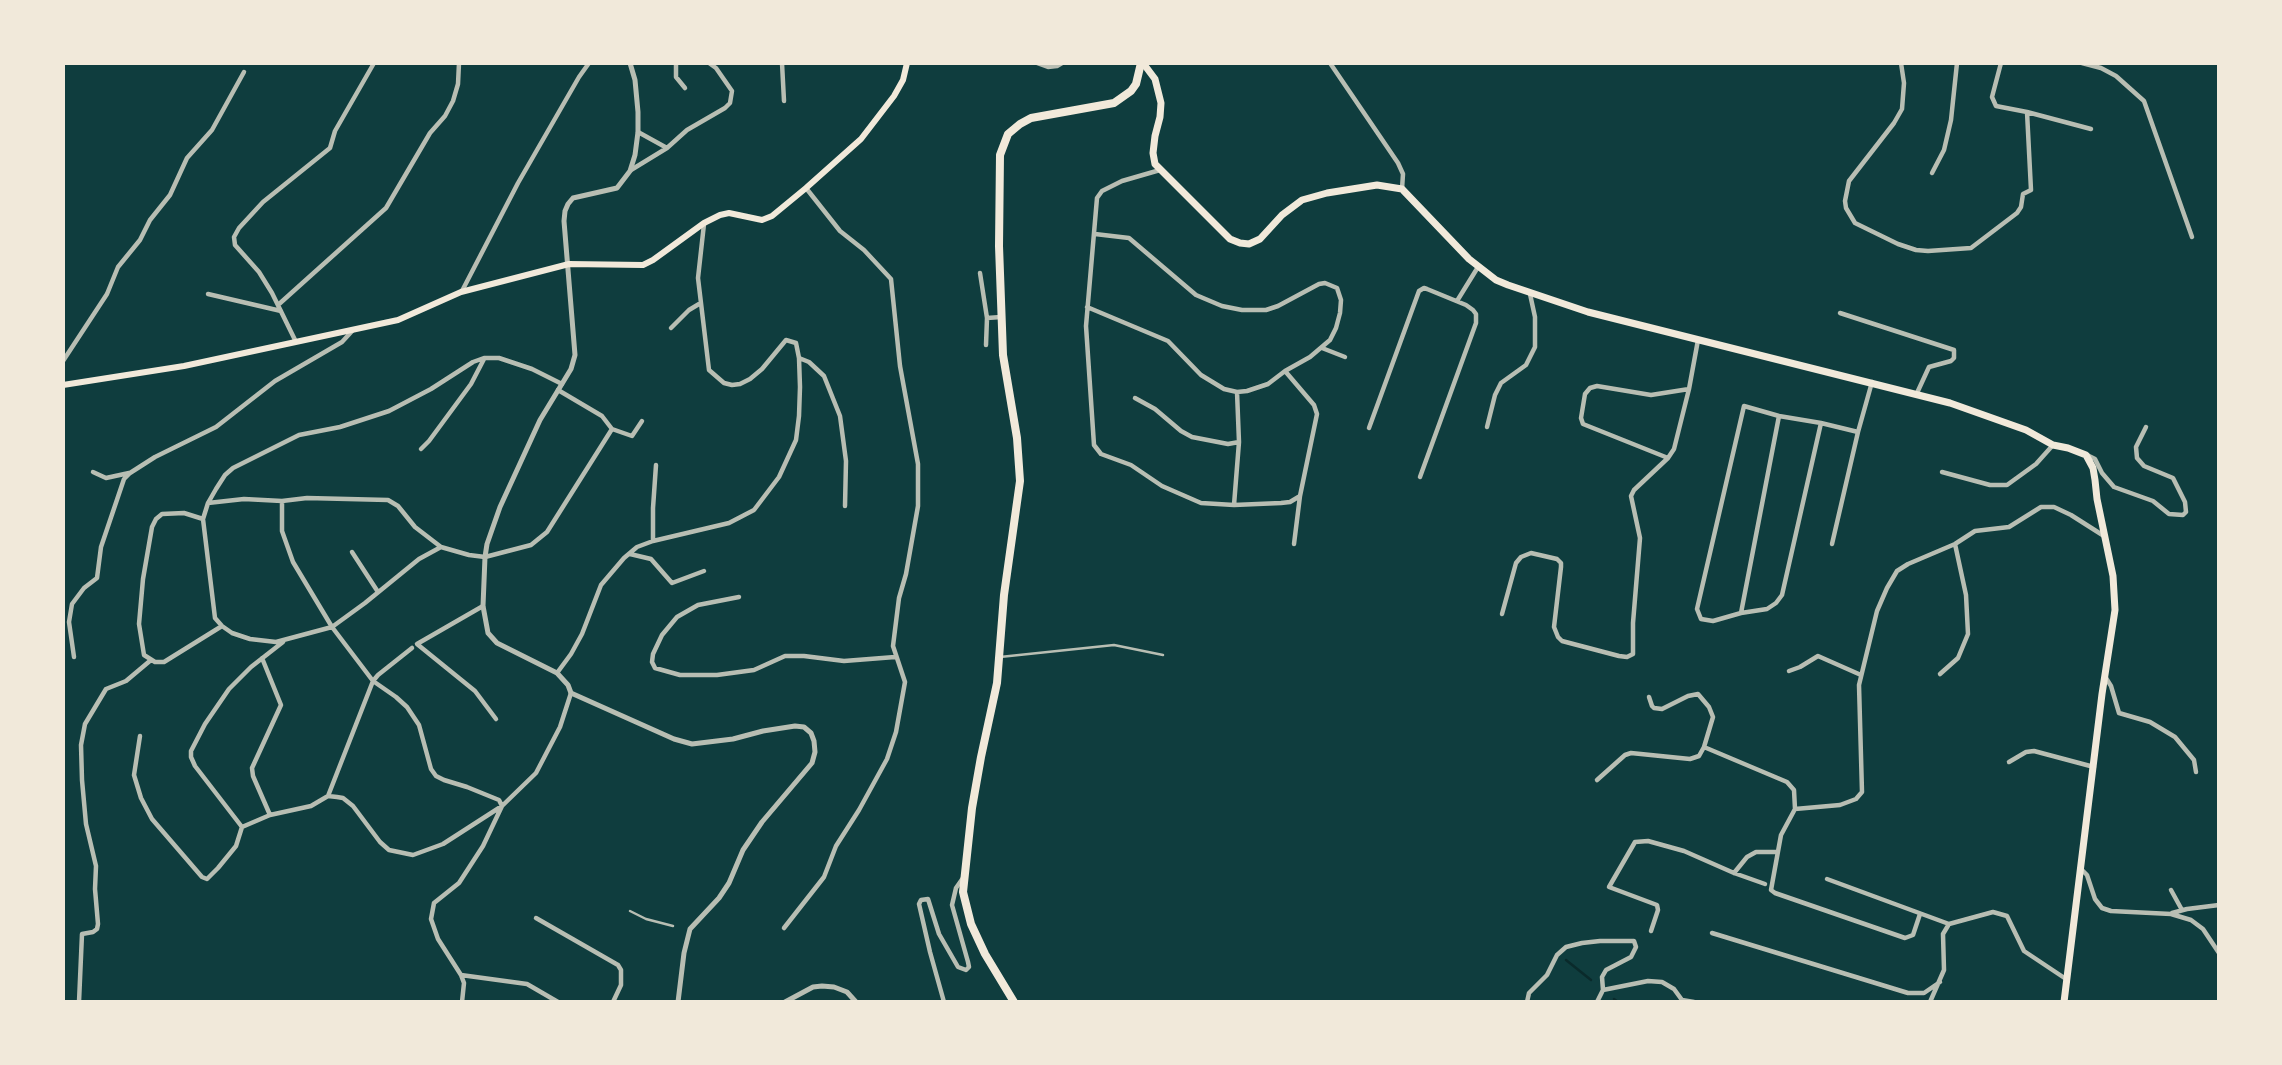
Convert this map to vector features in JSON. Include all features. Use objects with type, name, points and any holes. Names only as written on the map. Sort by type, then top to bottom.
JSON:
[{"type":"highway","points":[[1014,1002],[985,954],[971,924],[963,892],[976,782],[997,683],[1004,595],[1020,481],[1017,439],[1003,355],[999,162],[1009,134],[1020,124],[1036,116],[1114,103],[1136,84],[1142,63]]},
{"type":"main road","points":[[63,385],[184,366],[398,320],[461,292],[569,264],[643,265],[704,223],[729,213],[762,220],[772,216],[861,139],[903,80],[907,63]]},
{"type":"main road","points":[[1142,63],[1155,79],[1161,103],[1153,153],[1155,164],[1230,239],[1249,244],[1260,239],[1282,215],[1302,200],[1327,192],[1377,185],[1402,189],[1454,244],[1496,280],[1588,312],[1917,393],[1975,410],[2026,430],[2053,445],[2086,455],[2093,468],[2113,576],[2115,602],[2064,1002]]},
{"type":"street","points":[[296,342],[259,272],[235,245],[235,233],[263,202],[330,148],[335,131],[374,63]]},
{"type":"street","points":[[278,304],[386,208],[430,133],[445,116],[453,101],[458,85],[459,63]]},
{"type":"street","points":[[461,292],[518,183],[589,63]]},
{"type":"street","points":[[630,63],[637,94],[638,132],[630,171]]},
{"type":"street","points":[[676,63],[676,78],[685,88]]},
{"type":"street","points":[[139,736],[134,775],[141,798],[152,819],[206,879],[236,846],[242,827],[270,815],[311,806],[328,796],[343,798],[353,806],[380,842],[389,850],[407,855],[443,844],[502,806],[536,773],[560,727],[570,693],[568,685],[557,673],[507,649],[488,633],[483,606],[485,557],[500,507],[540,420],[571,369],[575,355],[564,221],[568,204],[573,198],[617,188],[630,171],[730,103],[732,91],[716,68],[709,63]]},
{"type":"street","points":[[782,63],[784,101]]},
{"type":"street","points":[[1037,63],[1048,67],[1062,63]]},
{"type":"street","points":[[1330,63],[1398,163],[1403,174],[1402,189]]},
{"type":"street","points":[[1901,63],[1904,83],[1902,108],[1894,123],[1849,181],[1845,201],[1855,223],[1898,244],[1928,251],[1971,248],[2017,213],[2023,194],[2031,190],[2027,112]]},
{"type":"street","points":[[1932,173],[1944,150],[1951,120],[1957,63]]},
{"type":"street","points":[[2001,63],[1992,97],[1996,106],[2091,129]]},
{"type":"street","points":[[2082,63],[2101,68],[2116,76],[2144,101],[2192,237]]},
{"type":"street","points":[[63,361],[107,294],[118,267],[170,195],[187,158],[212,130],[244,72]]},
{"type":"street","points":[[638,132],[667,148]]},
{"type":"street","points":[[1160,170],[1122,181],[1102,191],[1097,198],[1086,326],[1094,445],[1101,454],[1131,465],[1175,494],[1201,503],[1286,503],[1300,496]]},
{"type":"street","points":[[784,928],[824,877],[836,846],[887,759],[897,732],[905,682],[893,646],[919,490],[916,450],[900,366],[891,279],[864,250],[840,231],[806,188]]},
{"type":"street","points":[[557,673],[572,654],[582,634],[601,584],[629,554],[637,547],[653,541],[729,523],[754,510],[779,477],[796,440],[800,416],[799,358],[796,343],[786,340],[750,379],[732,385],[724,383],[709,370],[698,278],[704,223]]},
{"type":"street","points":[[1087,307],[1168,341],[1201,375],[1224,389],[1237,392],[1268,384],[1322,348],[1330,340],[1340,313],[1341,300],[1337,288],[1328,284],[1319,284],[1292,300],[1266,310],[1242,310],[1222,306],[1196,295],[1129,238],[1095,234]]},
{"type":"street","points":[[1457,302],[1479,266]]},
{"type":"street","points":[[980,273],[986,318],[986,345]]},
{"type":"street","points":[[1369,428],[1419,291],[1427,289],[1473,310],[1477,319],[1420,477]]},
{"type":"street","points":[[1487,427],[1501,383],[1526,365],[1535,347],[1535,317],[1530,293]]},
{"type":"street","points":[[208,294],[281,311]]},
{"type":"street","points":[[671,328],[699,304]]},
{"type":"street","points":[[1840,313],[1954,350],[1954,358],[1951,361],[1929,367],[1917,393]]},
{"type":"street","points":[[986,318],[1002,317]]},
{"type":"street","points":[[74,657],[69,622],[72,604],[84,588],[97,578],[101,547],[124,479],[155,457],[216,428],[275,381],[342,342],[353,330]]},
{"type":"street","points":[[1502,614],[1516,563],[1521,556],[1531,553],[1557,559],[1561,563],[1554,627],[1558,637],[1562,641],[1619,656],[1628,657],[1633,654],[1640,537],[1631,496],[1633,490],[1668,457],[1677,440],[1698,339]]},
{"type":"street","points":[[1322,348],[1345,358]]},
{"type":"street","points":[[421,449],[466,392],[484,358]]},
{"type":"street","points":[[283,642],[250,639],[232,633],[215,618],[203,519],[208,503],[225,475],[233,468],[307,433],[340,427],[389,411],[484,358],[510,360],[560,387],[602,416],[612,429],[632,436],[642,421]]},
{"type":"street","points":[[799,358],[824,376],[840,415],[846,461],[845,506]]},
{"type":"street","points":[[1285,371],[1314,405],[1317,414],[1300,496],[1294,544]]},
{"type":"street","points":[[1832,544],[1872,382]]},
{"type":"street","points":[[1668,457],[1583,424],[1581,418],[1585,394],[1592,386],[1651,395],[1689,389]]},
{"type":"street","points":[[1234,505],[1240,442],[1237,392]]},
{"type":"street","points":[[1135,398],[1155,409],[1192,437],[1228,444],[1240,442]]},
{"type":"street","points":[[1821,423],[1782,595],[1767,609],[1705,621],[1698,615],[1697,609],[1744,406],[1779,416],[1821,423],[1858,432]]},
{"type":"street","points":[[1741,613],[1779,416]]},
{"type":"street","points":[[2086,455],[2095,459],[2114,487],[2153,501],[2169,513],[2183,516],[2186,512],[2185,502],[2173,478],[2144,466],[2137,458],[2136,447],[2146,427]]},
{"type":"street","points":[[208,503],[244,499],[388,500],[398,506],[415,527],[441,547],[485,557],[531,545],[547,532],[612,429]]},
{"type":"street","points":[[1942,472],[1990,485],[2007,485],[2036,464],[2053,445]]},
{"type":"street","points":[[653,541],[656,465]]},
{"type":"street","points":[[93,472],[106,478],[130,473]]},
{"type":"street","points":[[282,501],[281,514],[292,562],[332,627],[373,681],[407,707],[419,725],[431,769],[436,776],[499,800],[502,806]]},
{"type":"street","points":[[1795,809],[1840,805],[1860,796],[1858,709],[1861,675],[1877,611],[1893,578],[1909,564],[1955,544],[1975,531],[2009,527],[2033,511],[2049,506],[2071,515],[2105,537]]},
{"type":"street","points":[[203,519],[184,513],[162,514],[152,527],[139,624],[144,654],[151,660],[164,662],[222,626]]},
{"type":"street","points":[[1940,674],[1958,658],[1968,634],[1966,595],[1955,544]]},
{"type":"street","points":[[242,827],[191,757],[191,751],[205,724],[229,689],[283,642],[332,627],[419,559],[441,547]]},
{"type":"street","points":[[352,552],[378,592]]},
{"type":"street","points":[[629,554],[651,559],[672,583],[704,571]]},
{"type":"street","points":[[739,597],[698,604],[677,617],[662,635],[653,654],[652,662],[655,668],[680,675],[717,674],[754,670],[785,656],[844,661],[895,657]]},
{"type":"street","points":[[328,796],[373,681],[414,646],[483,606]]},
{"type":"street","points":[[414,646],[475,691],[496,719]]},
{"type":"street","points":[[1789,671],[1818,656],[1861,675]]},
{"type":"street","points":[[262,658],[281,705],[252,768],[270,815]]},
{"type":"street","points":[[79,1002],[82,934],[93,932],[98,923],[96,866],[86,824],[82,780],[85,724],[106,689],[125,681],[151,660]]},
{"type":"street","points":[[2105,677],[2111,686],[2119,713],[2150,722],[2175,737],[2194,760],[2196,772]]},
{"type":"street","points":[[570,693],[657,732],[692,744],[733,739],[795,726],[804,727],[811,733],[814,741],[815,752],[811,763],[762,822],[743,850],[724,890],[687,930],[678,1002]]},
{"type":"street","points":[[1597,780],[1625,755],[1631,753],[1690,759],[1699,756],[1713,717],[1703,699],[1694,694],[1668,707],[1657,709],[1652,706],[1649,697]]},
{"type":"street","points":[[1704,747],[1787,782],[1794,790],[1795,809],[1785,825],[1777,852],[1771,890],[1905,938],[1915,931],[1920,914]]},
{"type":"street","points":[[2008,761],[2034,751],[2095,767]]},
{"type":"street","points":[[463,1002],[464,983],[438,939],[431,911],[437,899],[464,876],[483,846],[502,806]]},
{"type":"street","points":[[1651,931],[1657,905],[1609,887],[1635,842],[1648,841],[1684,851],[1765,884]]},
{"type":"street","points":[[1734,873],[1756,852],[1777,852]]},
{"type":"street","points":[[2081,870],[2087,875],[2095,899],[2102,908],[2111,911],[2171,914],[2197,923],[2218,950]]},
{"type":"street","points":[[944,1002],[919,904],[921,900],[928,899],[939,934],[958,967],[966,970],[969,967],[953,905],[956,888],[963,877]]},
{"type":"street","points":[[1827,879],[1949,924],[1993,912],[2003,913],[2011,922],[2024,951],[2066,979]]},
{"type":"street","points":[[2171,890],[2182,910]]},
{"type":"street","points":[[2171,914],[2219,905]]},
{"type":"street","points":[[536,918],[618,965],[621,970],[621,985],[613,1002]]},
{"type":"street","points":[[1930,1002],[1944,970],[1942,934],[1949,924]]},
{"type":"street","points":[[1713,933],[1908,993],[1924,993],[1940,982]]},
{"type":"street","points":[[1527,1002],[1529,993],[1547,975],[1557,955],[1566,947],[1600,941],[1634,941],[1636,947],[1631,957],[1606,970],[1602,977],[1603,990],[1597,1002]]},
{"type":"street","points":[[461,975],[527,984],[558,1002]]},
{"type":"street","points":[[1603,990],[1637,983],[1662,982],[1674,989],[1681,1001],[1694,1002]]},
{"type":"street","points":[[785,1002],[813,987],[822,986],[847,992],[856,1002]]},
{"type":"lane","points":[[1000,657],[1114,645],[1163,655]]},
{"type":"lane","points":[[630,911],[646,919],[673,926]]},
{"type":"waterway","points":[[1566,960],[1591,980]]},
{"type":"waterway","points":[[1614,999],[1618,1002]]}]
